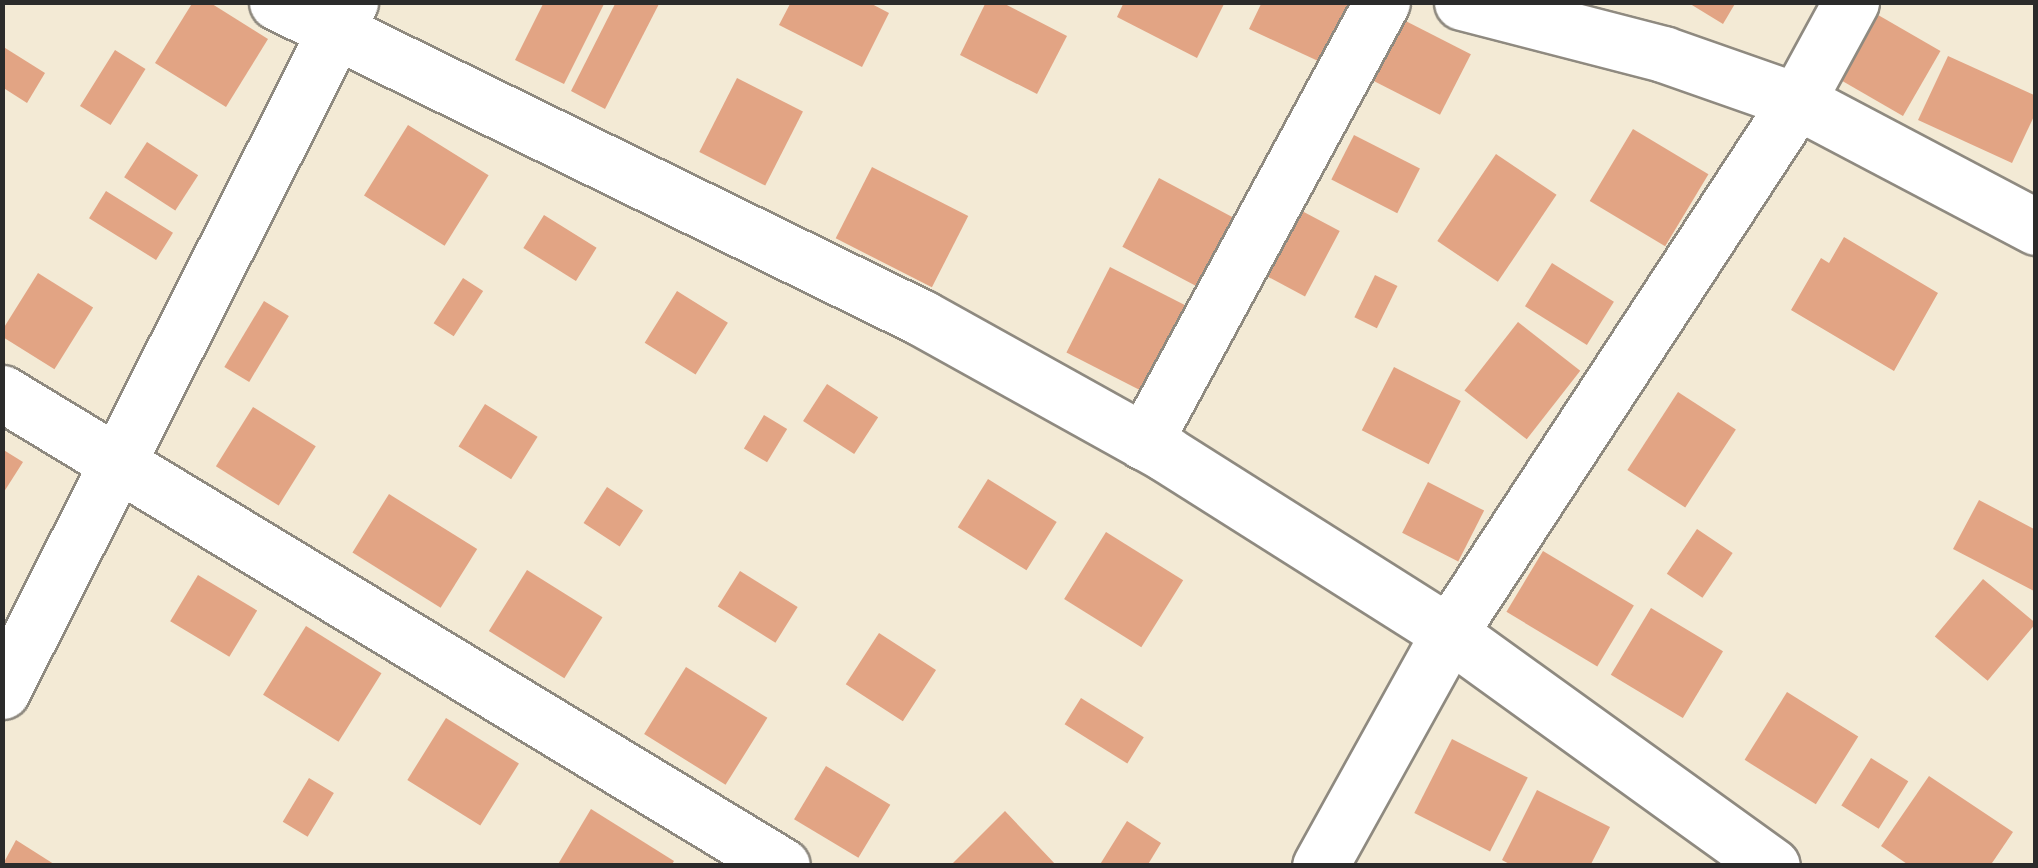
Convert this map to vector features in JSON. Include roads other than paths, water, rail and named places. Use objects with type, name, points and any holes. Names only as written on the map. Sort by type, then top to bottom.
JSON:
[{"type":"street","points":[[277,2],[343,17],[922,318],[1144,442],[1449,633],[1772,866]]},
{"type":"street","points":[[1144,442],[1382,2]]},
{"type":"street","points":[[1462,2],[1664,54],[1797,102],[2036,226]]},
{"type":"street","points":[[1320,866],[1449,633],[1797,102],[1852,2]]},
{"type":"street","points":[[2,691],[343,17]]},
{"type":"street","points":[[2,393],[782,866]]}]
